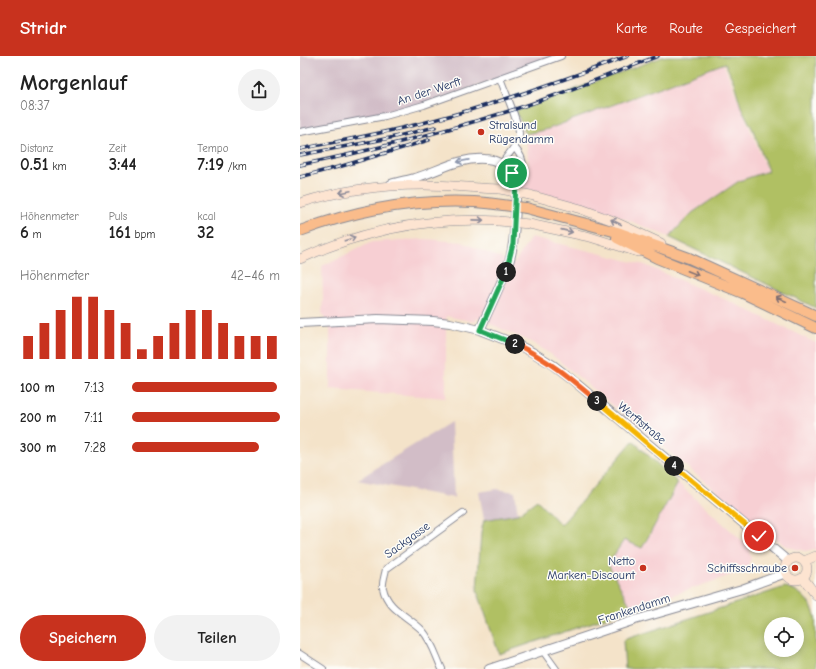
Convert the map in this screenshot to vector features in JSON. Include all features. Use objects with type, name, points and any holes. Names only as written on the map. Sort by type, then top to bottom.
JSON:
[{"type":"highway","points":[[300,231],[354,213],[408,204],[475,202],[526,208],[617,232],[689,258],[816,316]]},
{"type":"highway","points":[[577,221],[611,235],[657,258],[743,293],[816,328]]},
{"type":"main road","points":[[300,204],[340,193],[380,187],[425,185],[500,189],[581,208],[611,220],[689,258]]},
{"type":"main road","points":[[300,259],[346,240],[396,227],[443,221],[466,220],[545,226],[590,237],[657,258]]},
{"type":"main road","points":[[809,565],[796,558],[788,561],[786,573],[793,580],[800,580],[806,576],[809,565],[816,556]]},
{"type":"main road","points":[[803,578],[816,595]]},
{"type":"street","name":"An der Werft","points":[[300,132],[385,116],[424,105],[561,56]]},
{"type":"street","points":[[500,78],[519,134],[514,146],[501,164]]},
{"type":"street","points":[[514,146],[521,156],[523,167],[521,175],[514,178]]},
{"type":"street","points":[[380,187],[418,177],[465,160],[494,160],[512,173],[516,184],[511,257],[506,273],[480,330]]},
{"type":"street","name":"Werftstraße","points":[[303,323],[378,319],[450,323],[480,330],[532,352],[564,373],[788,561]]},
{"type":"street","name":"Sackgasse","points":[[442,669],[431,642],[422,631],[389,604],[382,587],[386,569],[463,513]]},
{"type":"street","name":"Frankendamm","points":[[490,669],[635,620],[747,587],[786,573]]},
{"type":"street","points":[[543,651],[556,669]]},
{"type":"street","points":[[300,654],[323,669]]},
{"type":"shaded area","points":[[300,56],[561,56],[424,105],[300,132]]},
{"type":"shaded area","points":[[723,63],[767,171],[739,181],[692,213],[669,237],[611,213],[521,188],[523,181],[529,177],[526,134],[548,129]]},
{"type":"shaded area","points":[[531,237],[645,265],[731,302],[816,343],[816,549],[805,551],[784,545],[738,509],[552,355],[531,342],[477,318],[475,322],[446,316],[446,398],[330,389],[330,329],[322,313],[322,266],[372,242],[425,239],[462,242],[514,264]]},
{"type":"shaded area","points":[[451,422],[454,498],[357,480]]},
{"type":"shaded area","points":[[678,483],[748,546],[751,558],[746,570],[632,609],[608,564],[624,539],[642,548]]},
{"type":"shaded area","points":[[497,489],[515,492],[518,514],[484,520],[479,492]]},
{"type":"green space","points":[[665,56],[816,56],[816,308],[669,237],[692,213],[739,181],[768,171],[753,130],[741,107],[734,83],[725,63],[548,129],[526,134],[516,111]]},
{"type":"green space","points":[[633,441],[678,483],[642,548],[624,540],[608,564],[632,609],[499,654],[477,590],[481,532],[484,520],[518,514],[537,500],[561,525]]},
{"type":"green space","points":[[785,587],[800,593],[810,605],[815,615],[816,669],[625,669],[623,640]]},
{"type":"railway","points":[[300,149],[367,136],[459,113],[532,91],[628,56]]},
{"type":"railway","points":[[300,165],[404,141],[506,112],[564,92],[658,56]]},
{"type":"railway","points":[[300,155],[390,138],[435,127]]},
{"type":"railway","points":[[300,177],[429,140]]},
{"type":"place","name":"Stralsund Rügendamm","points":[[481,132]]},
{"type":"place","name":"Netto Marken-Discount","points":[[643,568]]},
{"type":"place","name":"Schiffsschraube","points":[[795,568]]},
{"type":"route","points":[[512,173],[516,184],[511,257],[506,273],[480,330],[516,344],[553,365],[759,536]]}]
